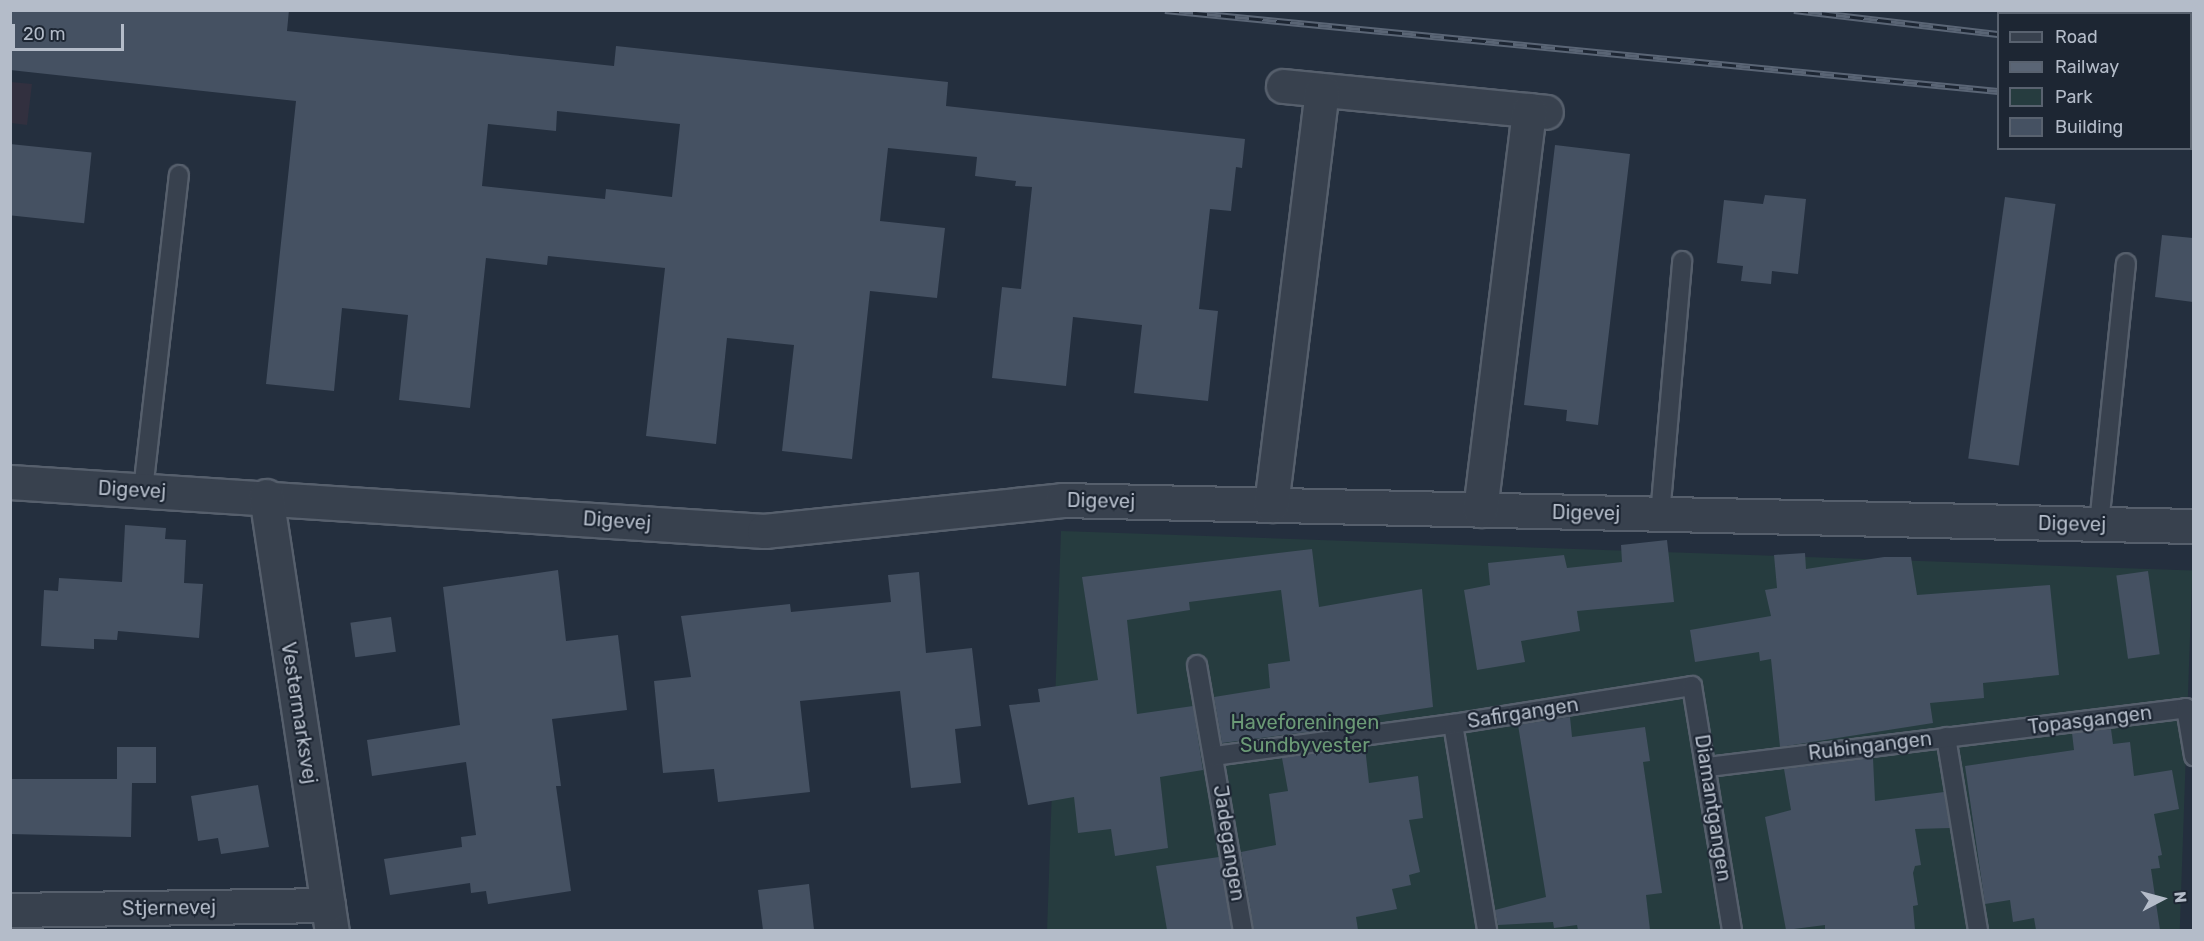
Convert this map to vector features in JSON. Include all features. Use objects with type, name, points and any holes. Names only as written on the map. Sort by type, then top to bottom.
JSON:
[{"type":"street","points":[[1283,86],[1538,111],[1480,510]]},
{"type":"street","points":[[1271,505],[1322,91]]},
{"type":"street","name":"Digevej","points":[[10,482],[266,496],[764,531],[1062,500],[2193,526]]},
{"type":"street","name":"Vestermarksvej","points":[[266,496],[330,918]]},
{"type":"street","name":"Stjernevej","points":[[10,910],[330,918]]},
{"type":"lane","points":[[143,490],[179,175]]},
{"type":"lane","points":[[1660,514],[1682,261]]},
{"type":"lane","points":[[2099,524],[2126,263]]},
{"type":"lane","name":"Jadegangen","points":[[1197,664],[1215,756],[1243,930]]},
{"type":"lane","name":"Safirgangen","points":[[1487,930],[1453,724],[1692,687]]},
{"type":"lane","name":"Diamantgangen","points":[[1692,687],[1708,767],[1732,930]]},
{"type":"lane","name":"Topasgangen","points":[[1946,737],[2186,708],[2193,756]]},
{"type":"lane","points":[[1215,756],[1453,724]]},
{"type":"lane","name":"Rubingangen","points":[[1708,767],[1946,737],[1978,930]]},
{"type":"shaded area","points":[[11,82],[32,84],[27,125],[11,123]]},
{"type":"green space","name":"Haveforeningen Sundbyvester","points":[[1061,531],[2192,571],[2180,930],[1047,930]]},
{"type":"building","points":[[10,10],[289,10],[287,31],[614,66],[616,46],[948,82],[946,106],[1245,139],[1242,168],[1236,167],[1231,211],[1210,209],[1199,309],[1218,311],[1208,401],[1134,393],[1142,325],[1073,317],[1066,386],[992,378],[1002,287],[1021,289],[1032,187],[1015,186],[1016,181],[975,176],[977,157],[888,148],[880,221],[945,228],[937,298],[870,291],[852,459],[782,451],[794,345],[727,338],[716,444],[646,436],[665,268],[548,256],[547,265],[486,258],[470,408],[399,400],[408,315],[342,308],[334,391],[266,384],[296,101],[10,70]],"holes":[[[557,111],[680,124],[672,197],[606,189],[605,199],[482,186],[488,124],[556,131]]]},
{"type":"building","points":[[10,144],[92,153],[84,223],[10,215]]},
{"type":"building","points":[[1555,145],[1630,154],[1598,425],[1566,421],[1567,410],[1524,405]]},
{"type":"building","points":[[1765,195],[1806,199],[1798,274],[1772,271],[1771,284],[1741,281],[1743,266],[1717,263],[1724,200],[1763,204]]},
{"type":"building","points":[[2005,197],[2056,204],[2019,466],[1968,458]]},
{"type":"building","points":[[2162,235],[2193,238],[2193,302],[2155,297]]},
{"type":"building","points":[[125,525],[166,528],[165,539],[186,540],[184,583],[203,584],[199,638],[118,631],[117,640],[94,639],[94,649],[41,646],[44,590],[58,591],[59,578],[122,582]]},
{"type":"building","points":[[1667,540],[1674,602],[1577,611],[1580,631],[1521,641],[1525,662],[1477,670],[1464,590],[1490,585],[1488,563],[1564,555],[1567,568],[1622,562],[1621,545]]},
{"type":"building","points":[[1312,549],[1319,607],[1422,589],[1433,707],[1361,718],[1362,725],[1222,743],[1214,697],[1270,688],[1268,664],[1290,661],[1281,590],[1189,602],[1190,610],[1127,620],[1137,714],[1193,706],[1203,770],[1160,777],[1168,848],[1115,856],[1111,829],[1078,833],[1074,797],[1028,805],[1009,705],[1040,702],[1038,689],[1098,680],[1082,577]]},
{"type":"building","points":[[1805,553],[1806,569],[1884,557],[1911,557],[1917,595],[2050,585],[2059,675],[1983,683],[1984,698],[1930,703],[1933,723],[1780,747],[1771,659],[1760,661],[1759,652],[1695,662],[1690,630],[1771,616],[1765,590],[1777,588],[1774,555]]},
{"type":"building","points":[[558,570],[566,641],[618,635],[627,710],[552,719],[561,786],[556,786],[571,891],[488,904],[486,891],[471,893],[470,883],[390,895],[384,859],[462,847],[461,837],[476,835],[466,762],[372,776],[367,740],[460,725],[443,587]]},
{"type":"building","points":[[2148,571],[2160,654],[2128,659],[2116,575]]},
{"type":"building","points":[[919,572],[926,653],[972,648],[981,726],[955,729],[961,783],[911,788],[900,691],[800,701],[810,792],[718,802],[714,769],[663,773],[654,681],[691,677],[681,616],[790,604],[791,612],[891,602],[888,575]]},
{"type":"building","points":[[391,617],[396,652],[355,657],[350,623]]},
{"type":"building","points":[[1570,717],[1572,737],[1645,727],[1650,761],[1643,762],[1662,893],[1646,895],[1650,930],[1578,930],[1577,925],[1554,928],[1553,922],[1498,925],[1495,910],[1546,897],[1518,725]]},
{"type":"building","points":[[2111,729],[2113,744],[2130,742],[2134,776],[2172,770],[2179,809],[2154,814],[2162,855],[2158,856],[2160,868],[2151,869],[2160,930],[2036,930],[2034,918],[2013,922],[2010,900],[1985,904],[1965,766],[2074,750],[2072,733]]},
{"type":"building","points":[[117,747],[156,747],[156,783],[132,783],[131,837],[10,834],[10,779],[117,779]]},
{"type":"building","points":[[1365,747],[1369,783],[1418,776],[1423,818],[1409,820],[1420,872],[1409,875],[1411,885],[1392,889],[1397,909],[1356,917],[1358,930],[1254,930],[1241,852],[1276,845],[1269,794],[1288,791],[1282,758]]},
{"type":"building","points":[[1873,758],[1875,801],[1944,792],[1950,828],[1915,829],[1921,865],[1915,866],[1913,873],[1918,905],[1913,906],[1915,930],[1825,930],[1825,925],[1786,930],[1765,817],[1791,810],[1784,769]]},
{"type":"building","points":[[258,785],[269,847],[221,854],[218,838],[198,841],[191,796]]},
{"type":"building","points":[[1219,857],[1232,930],[1167,930],[1156,866]]},
{"type":"building","points":[[809,884],[814,930],[763,930],[758,890]]},
{"type":"railway","points":[[1165,10],[1997,91]]},
{"type":"railway","points":[[1794,10],[1997,34]]}]
